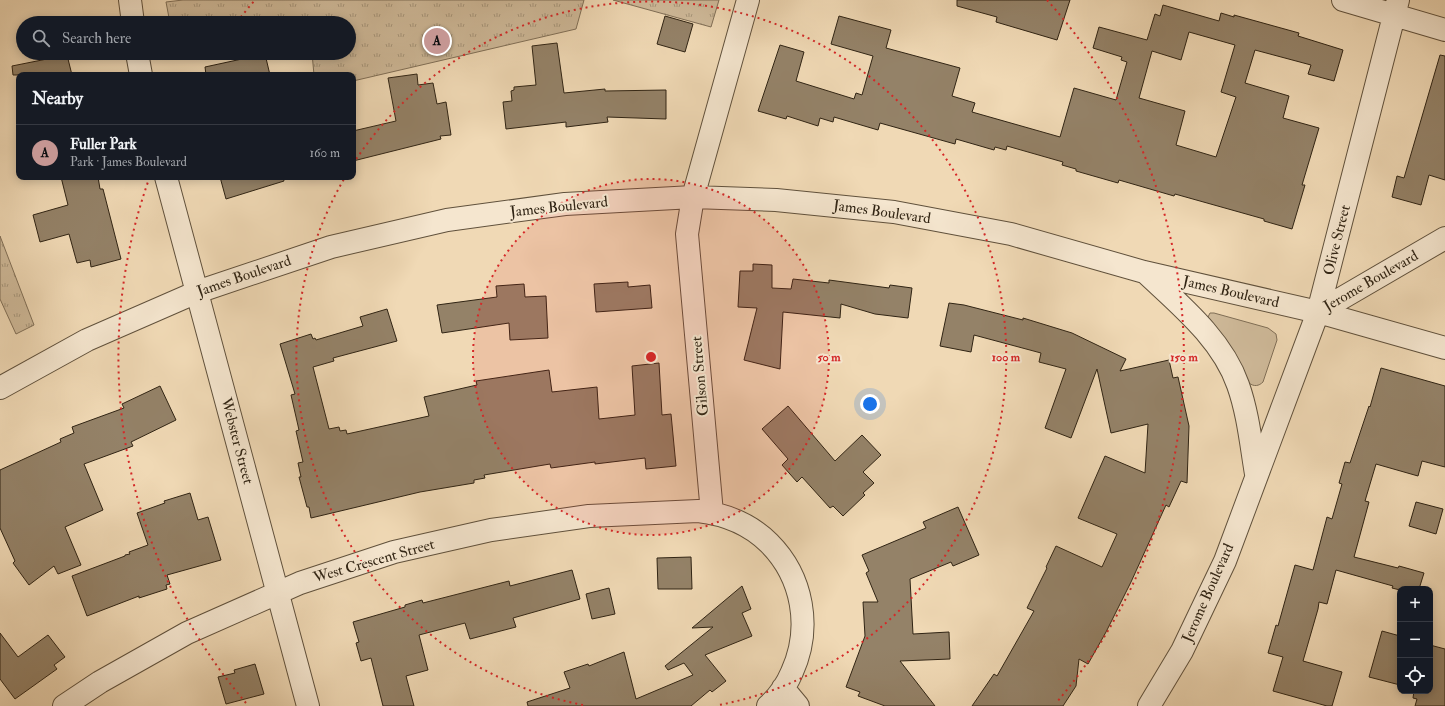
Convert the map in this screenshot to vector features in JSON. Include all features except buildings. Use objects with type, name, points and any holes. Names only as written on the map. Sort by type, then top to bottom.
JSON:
[{"type":"street","points":[[130,0],[132,16]]},
{"type":"street","name":"Gilson Street","points":[[712,513],[687,234],[693,197],[748,0]]},
{"type":"street","points":[[1343,0],[1396,7],[1445,30]]},
{"type":"street","name":"Olive Street","points":[[1257,475],[1318,312],[1396,7]]},
{"type":"street","points":[[138,60],[140,72]]},
{"type":"street","name":"Webster Street","points":[[167,180],[308,706]]},
{"type":"street","name":"James Boulevard","points":[[0,388],[87,340],[196,292],[331,247],[447,220],[565,204],[693,197],[776,200],[894,212],[1012,234],[1144,272],[1318,312],[1445,348]]},
{"type":"street","name":"Jerome Boulevard","points":[[1318,312],[1445,238]]},
{"type":"street","name":"James Boulevard","points":[[1144,272],[1187,312],[1207,334],[1224,357],[1238,383],[1246,412],[1257,475]]},
{"type":"street","name":"Jerome Boulevard","points":[[1150,706],[1182,650],[1225,561],[1257,475]]},
{"type":"street","name":"West Crescent Street","points":[[64,706],[100,682],[187,633],[300,583],[394,552],[491,530],[589,516],[698,511],[712,513]]},
{"type":"street","points":[[712,513],[736,521],[754,530],[769,543],[788,566],[799,593],[803,613],[802,642],[797,662],[783,688],[768,706]]},
{"type":"street","points":[[783,688],[798,706]]},
{"type":"green space","points":[[183,0],[584,0],[576,29],[356,80],[356,72],[314,72],[313,60],[356,60],[356,16],[169,16],[166,2]]},
{"type":"green space","points":[[613,0],[719,0],[711,27]]},
{"type":"green space","points":[[0,236],[34,325],[16,334],[0,299]]},
{"type":"green space","points":[[1210,313],[1268,328],[1276,334],[1277,340],[1263,382],[1258,385],[1249,383],[1208,317]]},
{"type":"place","name":"Fuller Park","points":[[437,41]]}]
